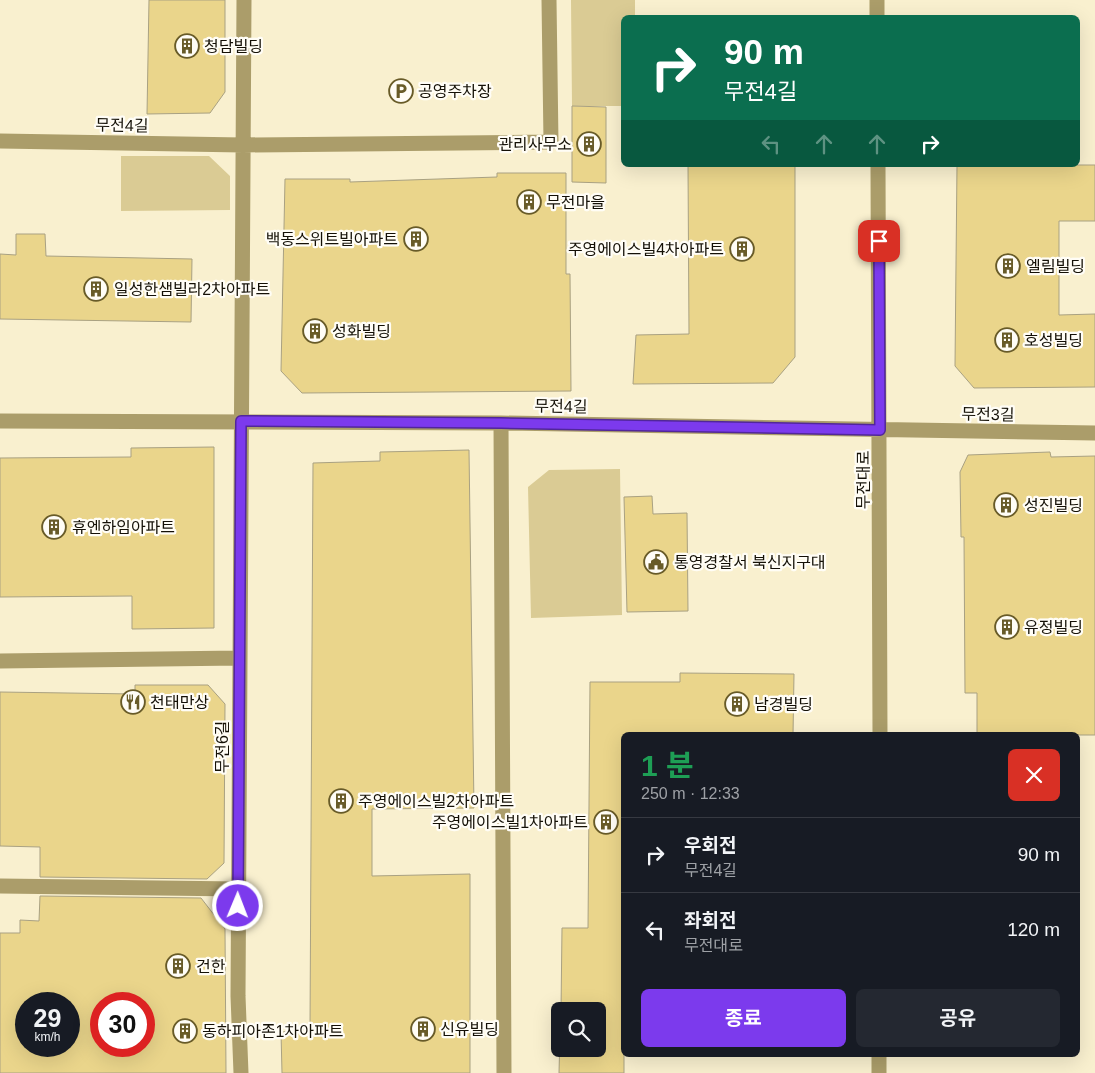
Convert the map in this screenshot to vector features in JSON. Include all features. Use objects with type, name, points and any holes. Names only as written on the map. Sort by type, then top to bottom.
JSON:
[{"type":"street","points":[[241,421],[244,0]]},
{"type":"street","name":"무전4길","points":[[0,141],[243,145],[551,142],[549,0]]},
{"type":"street","points":[[877,0],[877,15]]},
{"type":"street","name":"무전대로","points":[[878,167],[880,732]]},
{"type":"street","name":"무전4길","points":[[0,421],[501,423],[880,430]]},
{"type":"street","name":"무전6길","points":[[241,421],[238,996],[241,1073]]},
{"type":"street","points":[[501,423],[504,1073]]},
{"type":"street","name":"무전3길","points":[[880,430],[1095,433]]},
{"type":"street","points":[[0,661],[240,658]]},
{"type":"street","points":[[0,886],[239,889]]},
{"type":"street","points":[[879,1057],[879,1073]]},
{"type":"shaded area","points":[[571,0],[635,0],[635,15],[621,15],[621,106],[572,106]]},
{"type":"shaded area","points":[[121,156],[209,156],[230,176],[230,210],[121,211]]},
{"type":"shaded area","points":[[620,469],[622,615],[531,618],[528,487],[549,470]]},
{"type":"building","name":"청담빌딩","points":[[149,0],[225,0],[225,92],[210,113],[147,114]]},
{"type":"building","name":"관리사무소","points":[[572,106],[606,107],[606,183],[572,182]]},
{"type":"building","points":[[1080,165],[1095,165],[1095,221],[1059,221],[1059,315],[1095,314],[1095,387],[974,388],[955,366],[957,167],[1080,167]]},
{"type":"building","name":"주영에이스빌4차아파트","points":[[688,167],[795,167],[795,357],[773,383],[633,384],[636,335],[689,334]]},
{"type":"building","points":[[497,173],[566,173],[566,274],[570,274],[571,391],[302,393],[281,371],[285,179],[350,179],[350,182],[497,177]]},
{"type":"building","name":"일성한샘빌라2차아파트","points":[[16,234],[45,234],[46,256],[192,259],[191,322],[0,319],[0,254],[16,255]]},
{"type":"building","points":[[214,447],[214,628],[132,629],[132,596],[0,597],[0,458],[131,457],[131,448]]},
{"type":"building","points":[[469,450],[474,808],[372,809],[372,876],[470,874],[470,1073],[282,1073],[281,1032],[310,1029],[313,463],[380,461],[380,452]]},
{"type":"building","points":[[1050,452],[1051,457],[1095,456],[1095,735],[1080,735],[1080,732],[977,732],[977,693],[965,693],[964,537],[961,537],[960,472],[968,455]]},
{"type":"building","name":"통영경찰서 북신지구대","points":[[652,496],[653,514],[687,513],[688,611],[627,612],[624,497]]},
{"type":"building","points":[[680,673],[794,674],[793,732],[621,732],[621,1057],[624,1057],[624,1073],[559,1073],[559,1057],[606,1057],[606,1002],[561,1002],[562,928],[588,928],[590,682],[680,682]]},
{"type":"building","points":[[135,685],[208,685],[225,704],[224,863],[207,879],[40,877],[40,847],[0,846],[0,692],[135,694]]},
{"type":"building","points":[[40,896],[201,898],[225,929],[226,1073],[0,1073],[0,933],[20,933],[20,920],[39,921]]},
{"type":"place","name":"청담빌딩","points":[[187,46]]},
{"type":"place","name":"공영주차장","points":[[401,91]]},
{"type":"place","name":"관리사무소","points":[[589,144]]},
{"type":"place","name":"무전마을","points":[[529,202]]},
{"type":"place","name":"백동스위트빌아파트","points":[[416,239]]},
{"type":"place","name":"주영에이스빌4차아파트","points":[[742,249]]},
{"type":"place","name":"엘림빌딩","points":[[1008,266]]},
{"type":"place","name":"일성한샘빌라2차아파트","points":[[96,289]]},
{"type":"place","name":"성화빌딩","points":[[315,331]]},
{"type":"place","name":"호성빌딩","points":[[1007,340]]},
{"type":"place","name":"성진빌딩","points":[[1006,505]]},
{"type":"place","name":"휴엔하임아파트","points":[[54,527]]},
{"type":"place","name":"통영경찰서 북신지구대","points":[[656,562]]},
{"type":"place","name":"유정빌딩","points":[[1007,627]]},
{"type":"place","name":"천태만상","points":[[133,702]]},
{"type":"place","name":"남경빌딩","points":[[737,704]]},
{"type":"place","name":"주영에이스빌2차아파트","points":[[341,801]]},
{"type":"place","name":"주영에이스빌1차아파트","points":[[606,822]]},
{"type":"place","name":"건한","points":[[178,966]]},
{"type":"place","name":"신유빌딩","points":[[423,1029]]},
{"type":"place","name":"동하피아존1차아파트","points":[[185,1031]]},
{"type":"route","points":[[238,906],[241,421],[501,423],[880,430],[879,241]]}]
